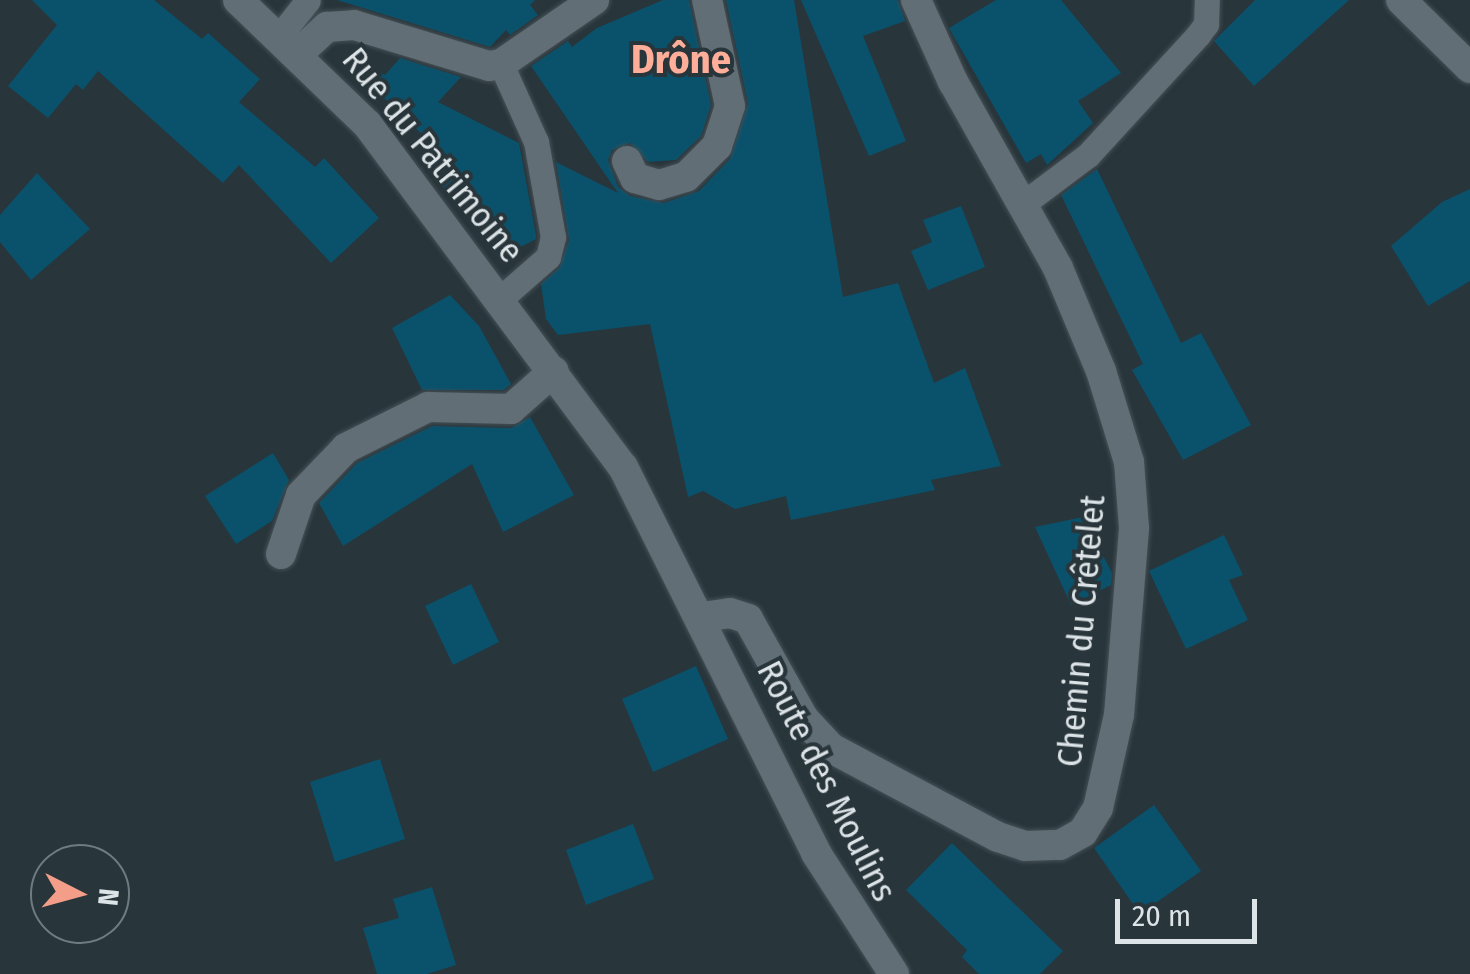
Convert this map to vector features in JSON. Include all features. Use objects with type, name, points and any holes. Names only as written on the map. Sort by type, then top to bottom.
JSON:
[{"type":"street","name":"Rue du Patrimoine","points":[[238,0],[290,43],[368,124],[500,299],[624,467],[702,617]]},
{"type":"street","points":[[290,43],[327,27],[354,25],[489,66],[501,64],[594,0]]},
{"type":"street","points":[[627,161],[635,178],[659,185],[686,176],[716,146],[730,106],[707,0]]},
{"type":"street","name":"Chemin du Crêtelet","points":[[702,617],[730,613],[748,620],[812,731],[865,769],[1013,843],[1060,845],[1082,832],[1105,788],[1119,715],[1132,482],[1101,371],[1024,202],[953,82],[916,0]]},
{"type":"street","points":[[1400,0],[1470,68]]},
{"type":"street","points":[[281,554],[301,494],[346,448],[428,407],[511,409],[554,371]]},
{"type":"street","name":"Route des Moulins","points":[[702,617],[816,852],[894,974]]},
{"type":"lane","points":[[290,43],[308,0]]},
{"type":"lane","points":[[1024,202],[1088,155],[1138,93],[1198,35],[1207,0]]},
{"type":"lane","points":[[500,299],[548,257],[553,236],[536,142],[501,64]]},
{"type":"building","points":[[32,0],[154,0],[202,39],[208,33],[260,79],[239,102],[315,167],[324,158],[379,218],[331,263],[239,165],[223,183],[98,71],[83,90],[76,84],[48,118],[8,86],[57,25]]},
{"type":"building","points":[[337,0],[535,0],[530,5],[538,15],[510,35],[506,30],[490,47]]},
{"type":"building","points":[[663,0],[689,0],[711,105],[701,136],[676,160],[648,162],[630,143],[612,150],[608,160],[618,187],[630,196],[664,203],[699,191],[730,159],[748,103],[726,0],[794,0],[843,297],[898,283],[934,383],[965,368],[1001,466],[931,480],[935,490],[791,520],[786,496],[735,509],[703,491],[688,497],[650,324],[558,335],[546,319],[541,284],[559,268],[569,240],[556,162],[618,193],[531,66],[568,41],[572,47],[597,28]]},
{"type":"building","points":[[801,0],[898,0],[905,21],[863,36],[906,141],[869,156]]},
{"type":"building","points":[[996,0],[1061,0],[1121,73],[1078,101],[1093,123],[1047,165],[1041,154],[1026,163],[949,28]]},
{"type":"building","points":[[1255,0],[1349,0],[1254,86],[1214,41]]},
{"type":"building","points":[[400,58],[461,77],[438,102],[519,143],[536,239],[499,258],[424,163],[431,143],[356,71],[362,63],[385,75]]},
{"type":"building","points":[[1097,169],[1181,343],[1201,333],[1251,425],[1183,460],[1132,370],[1143,364],[1061,195]]},
{"type":"building","points":[[37,173],[90,229],[31,280],[0,242],[0,215]]},
{"type":"building","points":[[1470,189],[1470,281],[1428,306],[1391,246],[1442,202]]},
{"type":"building","points":[[961,206],[985,267],[928,290],[911,251],[932,242],[923,220]]},
{"type":"building","points":[[450,295],[479,326],[511,384],[504,390],[422,390],[392,328]]},
{"type":"building","points":[[530,417],[574,495],[503,532],[472,464],[343,546],[319,503],[357,463],[432,426],[511,428]]},
{"type":"building","points":[[273,453],[289,480],[272,521],[236,544],[205,496]]},
{"type":"building","points":[[1083,517],[1112,573],[1111,585],[1071,605],[1035,527]]},
{"type":"building","points":[[1224,535],[1243,575],[1229,580],[1248,620],[1186,649],[1149,571]]},
{"type":"building","points":[[471,584],[499,642],[453,665],[425,606]]},
{"type":"building","points":[[696,666],[728,739],[653,772],[622,699]]},
{"type":"building","points":[[380,759],[405,839],[335,862],[310,782]]},
{"type":"building","points":[[1154,805],[1201,871],[1140,914],[1094,848]]},
{"type":"building","points":[[633,824],[654,879],[586,905],[566,850]]},
{"type":"building","points":[[952,843],[1063,951],[1040,974],[979,974],[962,957],[967,950],[906,890]]},
{"type":"building","points":[[432,887],[456,965],[427,974],[377,974],[363,928],[399,918],[393,899]]},
{"type":"district","name":"Drône","points":[[681,60]]}]
